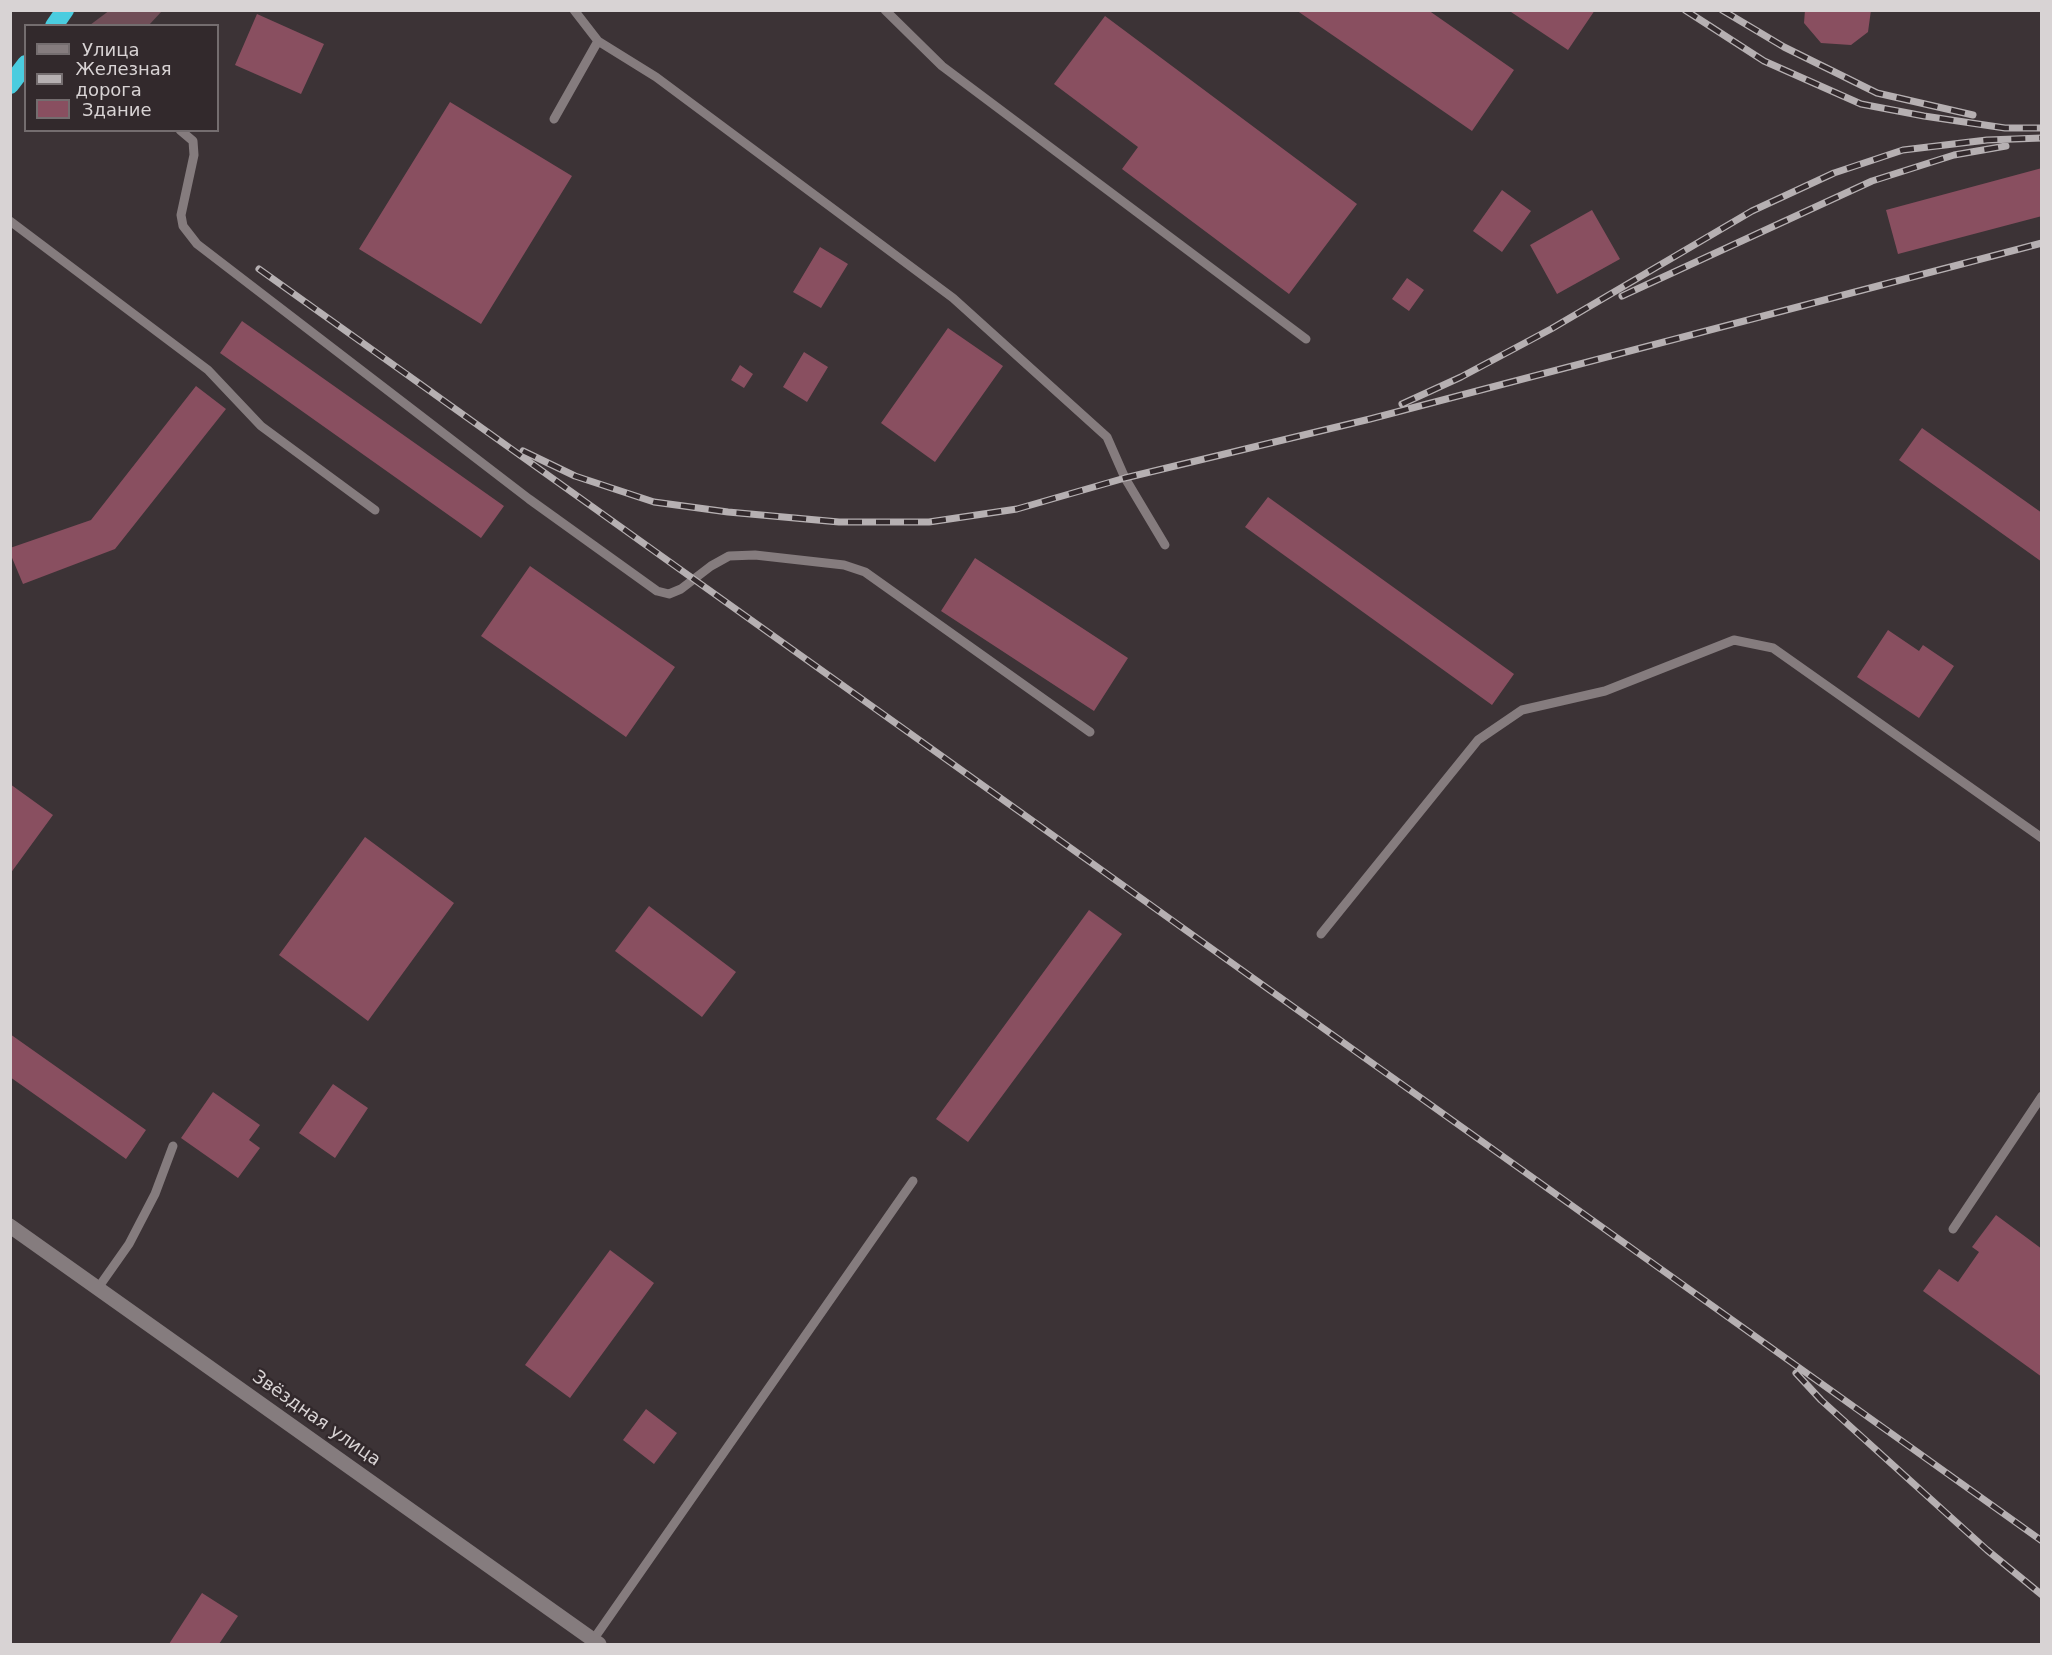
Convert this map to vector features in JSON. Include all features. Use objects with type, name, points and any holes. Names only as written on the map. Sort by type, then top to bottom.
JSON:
[{"type":"highway","points":[[55,24],[65,10]]},
{"type":"highway","points":[[10,85],[24,67]]},
{"type":"street","name":"Звёздная улица","points":[[10,1226],[596,1642]]},
{"type":"lane","points":[[574,10],[598,41],[656,77],[952,298],[1107,437],[1125,478],[1165,545]]},
{"type":"lane","points":[[885,10],[942,66],[1306,339]]},
{"type":"lane","points":[[554,119],[598,41]]},
{"type":"lane","points":[[182,132],[193,141],[194,155],[181,215],[183,226],[197,244],[529,499],[657,591],[669,594],[681,589],[711,566],[729,556],[755,555],[844,565],[865,572],[1090,732]]},
{"type":"lane","points":[[10,221],[208,370],[261,426],[375,510]]},
{"type":"lane","points":[[1321,934],[1478,740],[1522,710],[1605,691],[1734,640],[1773,648],[2042,838]]},
{"type":"lane","points":[[1953,1229],[2042,1095]]},
{"type":"lane","points":[[98,1288],[129,1244],[155,1194],[173,1146]]},
{"type":"lane","points":[[596,1642],[913,1181]]},
{"type":"shaded area","points":[[110,10],[162,10],[150,24],[91,24]]},
{"type":"building","points":[[1296,10],[1428,10],[1514,70],[1472,131]]},
{"type":"building","points":[[1508,10],[1595,10],[1568,50]]},
{"type":"building","points":[[1805,10],[1871,10],[1868,32],[1851,45],[1821,43],[1804,23]]},
{"type":"building","points":[[257,14],[324,44],[301,94],[235,65]]},
{"type":"building","points":[[1105,16],[1357,204],[1289,294],[1122,169],[1138,147],[1054,84]]},
{"type":"building","points":[[450,102],[572,176],[481,324],[359,249]]},
{"type":"building","points":[[2042,168],[2042,216],[1898,254],[1886,210]]},
{"type":"building","points":[[1502,190],[1531,211],[1502,252],[1473,231]]},
{"type":"building","points":[[1592,210],[1620,259],[1557,294],[1530,245]]},
{"type":"building","points":[[820,247],[848,264],[821,308],[793,292]]},
{"type":"building","points":[[1407,278],[1424,290],[1409,311],[1392,299]]},
{"type":"building","points":[[242,321],[504,506],[481,538],[220,353]]},
{"type":"building","points":[[948,328],[1003,366],[935,462],[881,423]]},
{"type":"building","points":[[804,352],[828,367],[807,402],[783,387]]},
{"type":"building","points":[[740,365],[753,374],[744,388],[731,380]]},
{"type":"building","points":[[196,386],[226,409],[115,549],[23,584],[10,548],[91,520]]},
{"type":"building","points":[[1922,428],[2042,513],[2042,562],[1899,460]]},
{"type":"building","points":[[1268,497],[1514,674],[1492,705],[1245,527]]},
{"type":"building","points":[[975,558],[1128,658],[1094,711],[941,611]]},
{"type":"building","points":[[530,566],[675,667],[626,737],[481,636]]},
{"type":"building","points":[[1888,630],[1919,651],[1923,645],[1954,666],[1919,718],[1857,677]]},
{"type":"building","points":[[10,784],[53,815],[10,874]]},
{"type":"building","points":[[365,837],[454,903],[368,1021],[279,955]]},
{"type":"building","points":[[649,906],[736,972],[702,1017],[615,951]]},
{"type":"building","points":[[1089,910],[1122,934],[968,1142],[936,1119]]},
{"type":"building","points":[[10,1034],[146,1130],[126,1159],[10,1077]]},
{"type":"building","points":[[333,1084],[368,1108],[335,1158],[299,1133]]},
{"type":"building","points":[[213,1092],[260,1125],[249,1140],[260,1148],[238,1178],[181,1138]]},
{"type":"building","points":[[1996,1215],[2042,1249],[2042,1377],[1923,1291],[1939,1269],[1958,1282],[1979,1252],[1972,1247]]},
{"type":"building","points":[[610,1250],[654,1283],[570,1398],[525,1365]]},
{"type":"building","points":[[646,1409],[677,1433],[654,1464],[623,1440]]},
{"type":"building","points":[[202,1593],[238,1616],[219,1644],[169,1644]]},
{"type":"railway","points":[[1685,10],[1764,61],[1861,104],[2005,128],[2042,128]]},
{"type":"railway","points":[[1722,10],[1784,47],[1877,93],[1973,115]]},
{"type":"railway","points":[[1402,404],[1461,377],[1551,329],[1752,211],[1834,173],[1903,150],[1987,140],[2042,138]]},
{"type":"railway","points":[[1622,296],[1872,181],[1954,155],[2006,146]]},
{"type":"railway","points":[[523,451],[575,476],[654,502],[728,512],[839,522],[929,522],[1017,509],[1125,478],[1370,419],[2042,243]]},
{"type":"railway","points":[[259,269],[2042,1541]]},
{"type":"railway","points":[[1796,1373],[1821,1400],[1987,1550],[2042,1595]]}]
